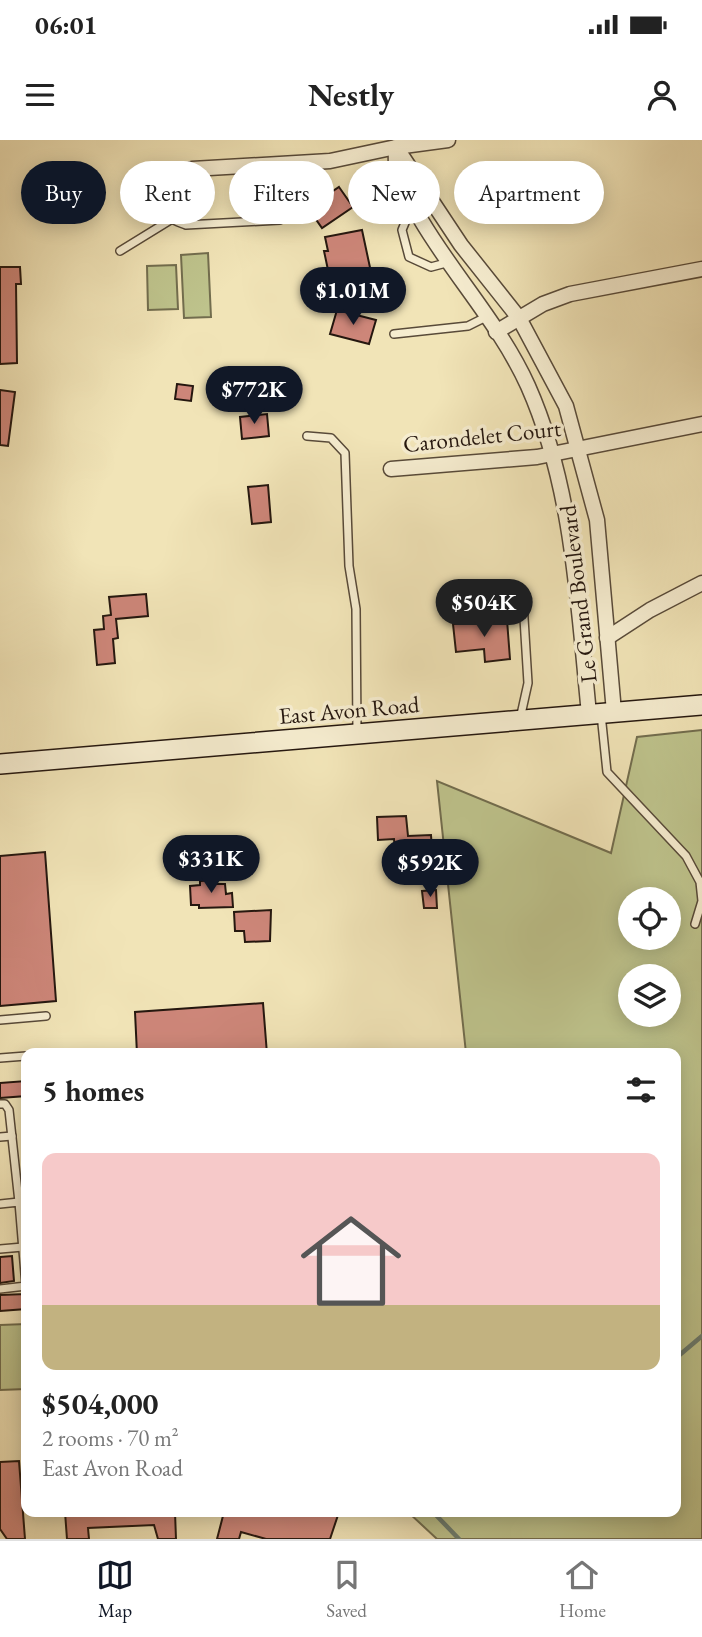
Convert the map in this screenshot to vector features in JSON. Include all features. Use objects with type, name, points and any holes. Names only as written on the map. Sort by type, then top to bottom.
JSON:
[{"type":"main road","name":"East Avon Road","points":[[0,764],[702,705]]},
{"type":"street","points":[[215,168],[330,161],[394,143],[448,140]]},
{"type":"street","name":"Le Grand Boulevard","points":[[394,143],[396,161]]},
{"type":"street","name":"Le Grand Boulevard","points":[[394,143],[461,245],[519,318],[566,405],[597,520],[607,638],[601,713]]},
{"type":"street","name":"Le Grand Boulevard","points":[[423,224],[446,262],[496,332],[527,384],[553,453],[601,713]]},
{"type":"street","points":[[496,332],[553,299],[702,269]]},
{"type":"street","name":"Carondelet Court","points":[[391,468],[537,457],[702,424]]},
{"type":"street","points":[[607,638],[650,610],[702,583]]},
{"type":"lane","points":[[120,251],[164,224]]},
{"type":"lane","points":[[184,224],[205,224]]},
{"type":"lane","points":[[404,224],[402,230],[409,257],[430,267],[446,262]]},
{"type":"lane","points":[[394,334],[468,326],[486,317]]},
{"type":"lane","points":[[307,436],[331,438],[345,453],[349,566],[356,609],[357,733]]},
{"type":"lane","points":[[453,607],[523,602],[528,682],[520,720]]},
{"type":"lane","points":[[601,713],[607,772],[686,856],[700,882],[702,901],[695,924]]},
{"type":"lane","points":[[0,1020],[46,1016]]},
{"type":"lane","points":[[0,1058],[21,1056]]},
{"type":"lane","points":[[0,1104],[5,1104],[9,1110],[21,1224]]},
{"type":"lane","points":[[0,1137],[12,1136]]},
{"type":"lane","points":[[0,1203],[19,1202]]},
{"type":"lane","points":[[0,1249],[21,1247]]},
{"type":"lane","points":[[0,1289],[21,1287]]},
{"type":"green space","points":[[208,253],[211,317],[184,318],[181,255]]},
{"type":"green space","points":[[176,265],[178,309],[148,310],[147,266]]},
{"type":"green space","points":[[702,730],[702,1539],[437,1539],[413,1517],[681,1517],[681,1048],[465,1048],[437,781],[611,853],[637,737]]},
{"type":"green space","points":[[21,1324],[21,1389],[0,1390],[0,1325]]},
{"type":"building","points":[[339,187],[348,200],[348,210],[334,220],[334,190]]},
{"type":"building","points":[[362,230],[375,291],[338,299],[336,289],[332,289],[324,251],[328,251],[325,237]]},
{"type":"building","points":[[0,267],[20,267],[21,284],[16,284],[17,363],[0,364]]},
{"type":"building","points":[[337,310],[376,320],[369,344],[330,334]]},
{"type":"building","points":[[177,384],[193,386],[191,401],[175,399]]},
{"type":"building","points":[[0,390],[15,392],[8,446],[0,445]]},
{"type":"building","points":[[267,414],[269,436],[242,439],[240,417]]},
{"type":"building","points":[[268,485],[271,522],[252,524],[248,487]]},
{"type":"building","points":[[146,594],[148,616],[116,619],[118,638],[113,639],[115,663],[97,665],[94,630],[104,629],[103,616],[111,615],[109,597]]},
{"type":"building","points":[[507,620],[510,659],[485,662],[484,649],[456,652],[453,624]]},
{"type":"building","points":[[406,816],[408,836],[431,835],[432,850],[422,850],[423,862],[407,863],[407,851],[395,852],[394,839],[378,840],[377,817]]},
{"type":"building","points":[[45,852],[56,1001],[0,1006],[0,856]]},
{"type":"building","points":[[215,880],[215,884],[225,884],[226,894],[232,893],[233,907],[199,908],[199,905],[191,905],[190,886],[200,885],[200,881]]},
{"type":"building","points":[[436,890],[437,908],[424,908],[422,891]]},
{"type":"building","points":[[271,910],[270,941],[245,942],[244,931],[235,931],[234,912]]},
{"type":"building","points":[[263,1003],[267,1048],[137,1048],[135,1012]]},
{"type":"building","points":[[21,1081],[21,1096],[0,1098],[0,1083]]},
{"type":"building","points":[[12,1256],[14,1281],[0,1283],[0,1257]]},
{"type":"building","points":[[21,1294],[21,1309],[0,1311],[0,1295]]},
{"type":"building","points":[[19,1461],[21,1517],[23,1517],[25,1539],[7,1539],[0,1529],[0,1462]]},
{"type":"building","points":[[65,1517],[175,1517],[176,1539],[158,1539],[154,1525],[88,1528],[89,1539],[67,1539]]},
{"type":"building","points":[[223,1517],[337,1517],[330,1539],[266,1539],[241,1532],[239,1539],[217,1539]]},
{"type":"waterway","points":[[681,1354],[702,1336]]},
{"type":"waterway","points":[[438,1517],[459,1539]]}]
